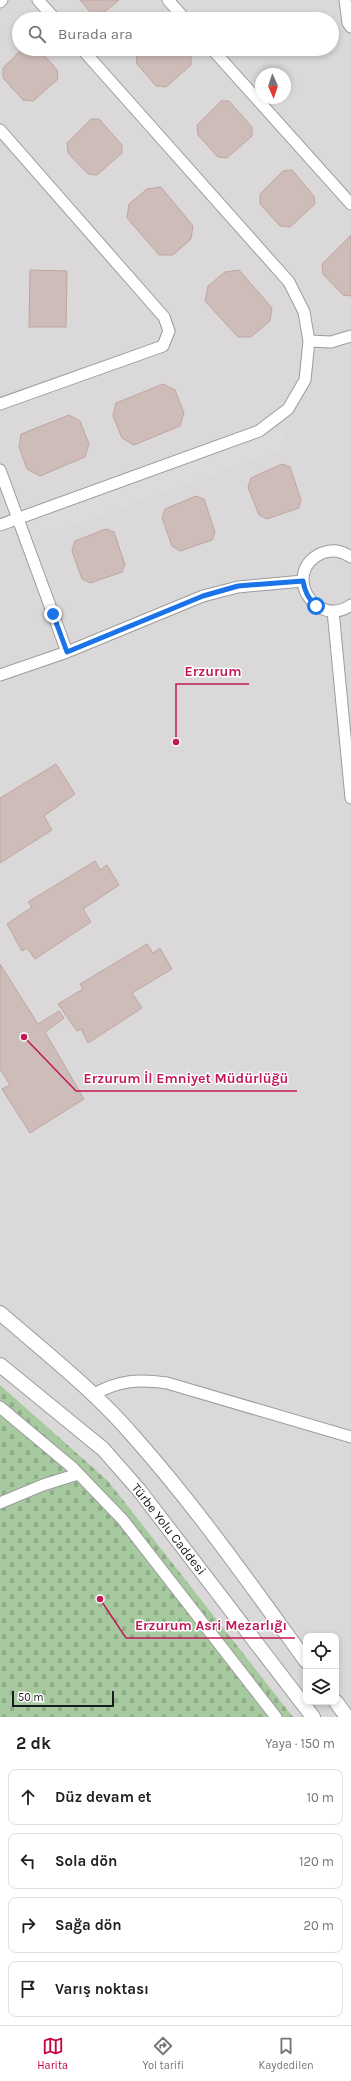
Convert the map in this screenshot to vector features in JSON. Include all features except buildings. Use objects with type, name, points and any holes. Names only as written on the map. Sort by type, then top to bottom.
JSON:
[{"type":"street","points":[[38,0],[49,12]]},
{"type":"street","points":[[168,0],[179,12]]},
{"type":"street","points":[[345,0],[348,23],[351,27]]},
{"type":"street","points":[[0,525],[259,431],[288,409],[305,380],[308,341],[304,312],[289,282],[88,56]]},
{"type":"street","points":[[218,56],[351,204]]},
{"type":"street","points":[[0,130],[164,317],[169,330],[163,346],[0,404]]},
{"type":"street","points":[[308,341],[331,342],[351,336]]},
{"type":"street","points":[[0,470],[67,652]]},
{"type":"street","points":[[351,557],[345,553],[335,550],[316,556],[309,563],[304,572],[303,581],[304,591],[309,599],[320,608],[333,611],[342,610],[351,605]]},
{"type":"street","points":[[0,675],[67,652],[203,596],[238,586],[303,581]]},
{"type":"street","points":[[333,611],[351,798]]},
{"type":"street","points":[[0,1313],[94,1394],[135,1438],[214,1536],[303,1657]]},
{"type":"street","name":"Türbe Yolu Caddesi","points":[[0,1365],[103,1449],[139,1490],[313,1717]]},
{"type":"street","points":[[94,1394],[107,1387],[124,1382],[144,1380],[167,1383],[351,1437]]},
{"type":"street","points":[[0,1406],[73,1468],[123,1520],[276,1717]]},
{"type":"street","points":[[0,1503],[43,1485],[78,1474]]},
{"type":"street","points":[[338,1705],[347,1717]]},
{"type":"shaded area","points":[[0,0],[351,0],[351,1717],[293,1717],[108,1481],[0,1385]]},
{"type":"shaded area","points":[[281,429],[288,447],[32,541],[26,523]]},
{"type":"green space","points":[[0,1385],[108,1481],[293,1717],[0,1717]]},
{"type":"place","name":"Erzurum","points":[[176,742]]},
{"type":"place","name":"Erzurum İl Emniyet Müdürlüğü","points":[[24,1037]]},
{"type":"place","name":"Erzurum Asri Mezarlığı","points":[[100,1599]]},
{"type":"route","points":[[53,614],[67,652],[203,596],[238,586],[303,581],[304,591],[316,606]]}]
